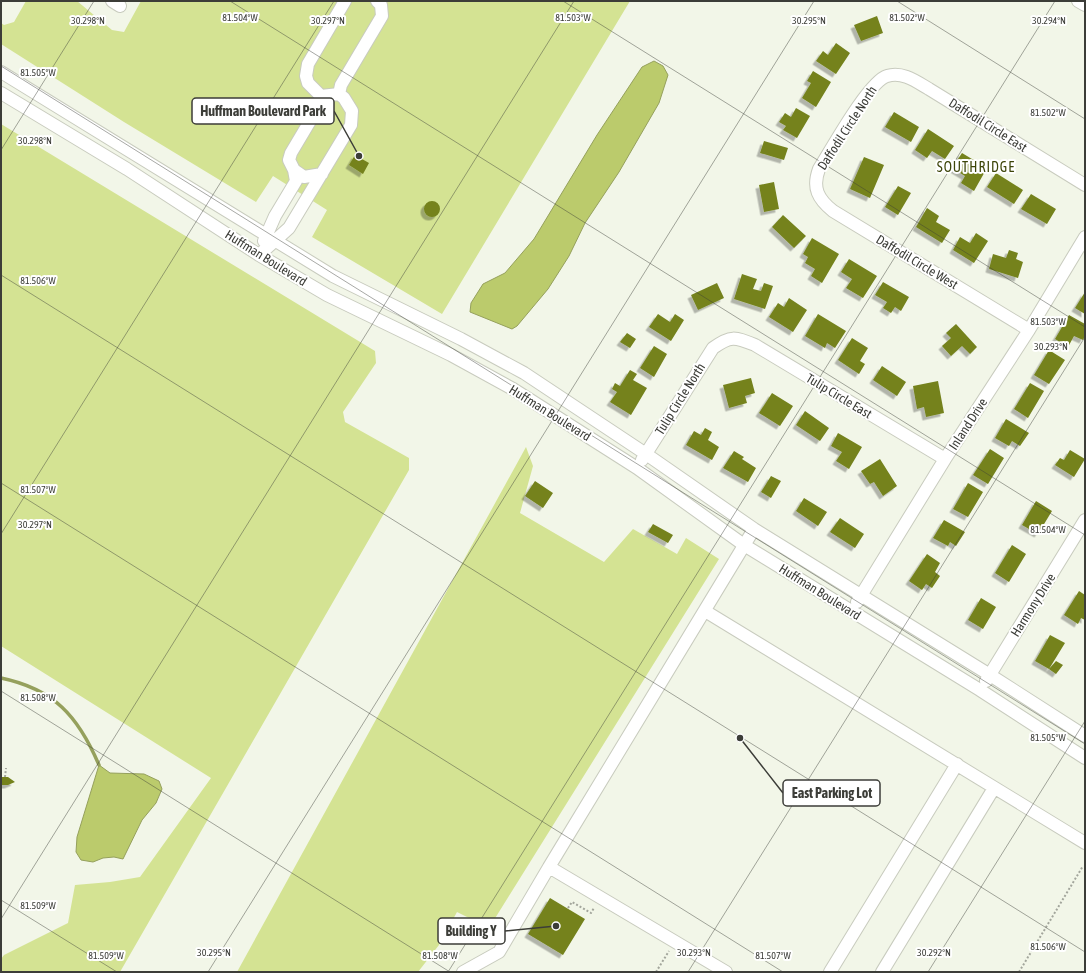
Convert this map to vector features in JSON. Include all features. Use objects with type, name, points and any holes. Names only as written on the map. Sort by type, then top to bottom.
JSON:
[{"type":"street","points":[[321,96],[308,83],[306,76],[308,64],[345,1]]},
{"type":"street","points":[[339,94],[341,85],[382,16],[381,5],[378,1]]},
{"type":"street","points":[[1078,1],[1085,5]]},
{"type":"street","name":"Huffman Boulevard","points":[[1,72],[333,276],[461,339],[524,374],[646,454],[754,529],[990,675],[1085,736]]},
{"type":"street","name":"Daffodil Circle East","points":[[887,76],[900,75],[907,77],[1085,185]]},
{"type":"street","name":"Daffodil Circle North","points":[[816,186],[816,179],[819,169],[868,92],[878,80],[887,76]]},
{"type":"street","name":"Huffman Boulevard","points":[[1,93],[127,170],[259,255],[327,295],[451,355],[506,385],[637,468],[744,545],[980,690],[1085,758]]},
{"type":"street","points":[[271,237],[289,228],[351,125],[352,111],[344,98],[339,94],[321,96]]},
{"type":"street","points":[[259,255],[271,237],[275,216],[296,181],[294,170],[289,160],[291,153],[319,106],[321,96]]},
{"type":"street","points":[[294,170],[304,177],[322,174]]},
{"type":"street","name":"Daffodil Circle West","points":[[816,186],[824,204],[833,211],[1028,330]]},
{"type":"street","name":"Inland Drive","points":[[852,611],[1085,237]]},
{"type":"street","name":"Tulip Circle North","points":[[637,468],[713,348],[731,338]]},
{"type":"street","name":"Tulip Circle East","points":[[731,338],[739,338],[755,345],[945,460]]},
{"type":"street","name":"Harmony Drive","points":[[980,690],[1085,520]]},
{"type":"street","points":[[463,972],[499,952],[754,529]]},
{"type":"street","points":[[705,611],[1085,843]]},
{"type":"street","points":[[830,972],[957,764]]},
{"type":"street","points":[[882,972],[994,788]]},
{"type":"street","points":[[549,867],[726,972]]},
{"type":"path","points":[[5,777],[6,768]]},
{"type":"path","points":[[1019,972],[1083,866]]},
{"type":"path","points":[[656,972],[670,948]]},
{"type":"shaded area","points":[[26,1],[77,1],[112,30],[124,32],[141,1],[630,1],[442,314],[312,237],[327,210],[273,176],[256,202],[124,122],[1,44],[1,23],[4,25],[14,22]]},
{"type":"shaded area","points":[[654,61],[663,66],[668,75],[659,103],[619,172],[585,223],[569,256],[548,289],[517,326],[512,329],[470,312],[471,303],[483,284],[505,273],[534,239],[597,135],[642,67]]},
{"type":"shaded area","points":[[1,124],[375,351],[376,363],[343,412],[345,422],[409,458],[409,470],[120,972],[1,972],[1,959],[4,955],[68,923],[75,885],[110,882],[140,877],[211,778],[1,646]]},
{"type":"shaded area","points":[[526,447],[533,466],[520,513],[604,562],[633,529],[677,554],[686,538],[719,559],[489,928],[457,912],[439,945],[418,972],[237,972]]},
{"type":"shaded area","points":[[99,765],[110,773],[144,774],[159,781],[162,789],[156,803],[142,820],[123,859],[114,857],[103,858],[93,862],[81,860],[76,852],[77,837]]},
{"type":"building","points":[[877,16],[883,33],[861,41],[854,25]]},
{"type":"building","points":[[836,43],[850,53],[836,74],[816,61],[823,51],[828,55]]},
{"type":"building","points":[[813,71],[831,82],[816,107],[802,98],[811,83],[807,81]]},
{"type":"building","points":[[796,108],[810,116],[797,138],[783,130],[786,126],[779,122],[785,113],[791,117]]},
{"type":"building","points":[[894,112],[919,127],[911,142],[885,127]]},
{"type":"building","points":[[928,129],[954,146],[945,159],[932,151],[927,158],[915,150]]},
{"type":"building","points":[[764,141],[788,148],[784,160],[760,153]]},
{"type":"building","points":[[962,153],[987,168],[974,191],[961,183],[965,176],[952,168]]},
{"type":"building","points":[[355,155],[369,163],[363,174],[349,165]]},
{"type":"building","points":[[864,157],[884,165],[870,198],[850,189]]},
{"type":"building","points":[[996,173],[1023,190],[1014,204],[987,187]]},
{"type":"building","points":[[774,182],[779,209],[764,212],[759,185]]},
{"type":"building","points":[[898,186],[911,193],[898,215],[885,207]]},
{"type":"building","points":[[1031,194],[1056,209],[1047,224],[1021,209]]},
{"type":"building","points":[[432,201],[439,206],[440,209],[435,216],[432,217],[425,212],[424,209],[429,202]]},
{"type":"building","points":[[927,208],[939,216],[936,222],[950,230],[942,243],[916,227]]},
{"type":"building","points":[[783,215],[806,236],[794,248],[772,227]]},
{"type":"building","points":[[976,233],[988,241],[974,263],[953,250],[960,237],[970,243]]},
{"type":"building","points":[[812,238],[839,254],[822,283],[811,276],[815,269],[805,263],[808,257],[803,254]]},
{"type":"building","points":[[1009,250],[1018,253],[1016,259],[1023,262],[1018,278],[989,269],[993,254],[1006,258]]},
{"type":"building","points":[[849,259],[877,276],[863,298],[846,288],[852,279],[841,272]]},
{"type":"building","points":[[742,274],[757,279],[753,289],[761,291],[764,283],[773,286],[765,309],[734,299]]},
{"type":"building","points":[[883,282],[909,297],[901,311],[895,307],[891,313],[883,308],[887,302],[875,295]]},
{"type":"building","points":[[717,283],[724,298],[698,310],[691,295]]},
{"type":"building","points":[[1085,292],[1085,314],[1075,308]]},
{"type":"building","points":[[789,298],[807,310],[793,332],[769,317],[778,303],[784,307]]},
{"type":"building","points":[[658,314],[670,322],[675,314],[684,320],[671,341],[649,327]]},
{"type":"building","points":[[818,314],[846,331],[835,348],[827,343],[825,348],[805,336]]},
{"type":"building","points":[[1069,315],[1085,324],[1085,336],[1083,340],[1074,336],[1068,347],[1055,339]]},
{"type":"building","points":[[956,324],[977,347],[970,354],[962,346],[951,356],[942,346],[951,338],[946,333]]},
{"type":"building","points":[[627,333],[636,339],[630,348],[620,342]]},
{"type":"building","points":[[852,338],[868,348],[860,361],[865,364],[859,374],[838,360]]},
{"type":"building","points":[[654,346],[667,354],[654,377],[640,368]]},
{"type":"building","points":[[1049,350],[1065,360],[1049,384],[1034,375]]},
{"type":"building","points":[[882,366],[906,382],[897,396],[873,380]]},
{"type":"building","points":[[630,370],[637,374],[633,380],[647,388],[631,415],[610,402],[617,392],[612,389],[615,383],[620,386]]},
{"type":"building","points":[[751,378],[755,393],[745,396],[747,403],[729,408],[723,385]]},
{"type":"building","points":[[938,381],[944,413],[926,417],[924,407],[917,409],[913,386]]},
{"type":"building","points":[[1030,383],[1044,391],[1028,418],[1014,409]]},
{"type":"building","points":[[772,393],[793,406],[780,426],[759,413]]},
{"type":"building","points":[[805,411],[829,428],[820,441],[796,425]]},
{"type":"building","points":[[1006,419],[1029,433],[1020,446],[1012,441],[1009,446],[995,438]]},
{"type":"building","points":[[705,428],[712,432],[708,440],[719,447],[712,460],[686,445],[694,431],[701,435]]},
{"type":"building","points":[[838,433],[862,447],[849,469],[836,461],[842,452],[831,446]]},
{"type":"building","points":[[990,449],[1004,458],[988,484],[973,475]]},
{"type":"building","points":[[1070,450],[1085,459],[1074,477],[1055,465],[1060,458],[1064,460]]},
{"type":"building","points":[[734,451],[744,457],[742,459],[756,468],[748,482],[723,468]]},
{"type":"building","points":[[880,459],[897,486],[883,496],[874,482],[870,484],[861,471]]},
{"type":"building","points":[[771,476],[781,481],[771,498],[761,492]]},
{"type":"building","points":[[535,481],[553,493],[543,508],[525,496]]},
{"type":"building","points":[[968,483],[983,492],[968,517],[953,509]]},
{"type":"building","points":[[804,498],[827,512],[818,526],[796,511]]},
{"type":"building","points":[[1036,501],[1052,511],[1038,534],[1022,525]]},
{"type":"building","points":[[840,518],[864,534],[855,548],[830,532]]},
{"type":"building","points":[[944,520],[965,532],[956,546],[950,542],[948,546],[933,538]]},
{"type":"building","points":[[653,524],[673,535],[668,543],[648,532]]},
{"type":"building","points":[[1012,545],[1026,554],[1009,582],[995,573]]},
{"type":"building","points":[[927,554],[940,563],[935,572],[940,576],[932,588],[926,584],[922,590],[909,581]]},
{"type":"building","points":[[1079,591],[1085,595],[1085,620],[1081,618],[1078,624],[1064,615]]},
{"type":"building","points":[[981,598],[996,607],[983,629],[968,620]]},
{"type":"building","points":[[1050,635],[1065,643],[1049,669],[1035,661]]},
{"type":"building","points":[[1056,661],[1063,665],[1056,674],[1049,669]]},
{"type":"building","points":[[1,777],[8,777],[15,782],[8,785],[1,785]]},
{"type":"building","points":[[550,898],[585,919],[563,955],[528,934]]},
{"type":"waterway","points":[[1,678],[36,689],[50,697],[62,707],[82,732],[99,765]]},
{"type":"place","name":"Huffman Boulevard Park","points":[[359,156]]},
{"type":"place","name":"East Parking Lot","points":[[740,738]]},
{"type":"place","name":"Building Y","points":[[556,926]]},
{"type":"district","name":"SOUTHRIDGE","points":[[976,167]]}]
